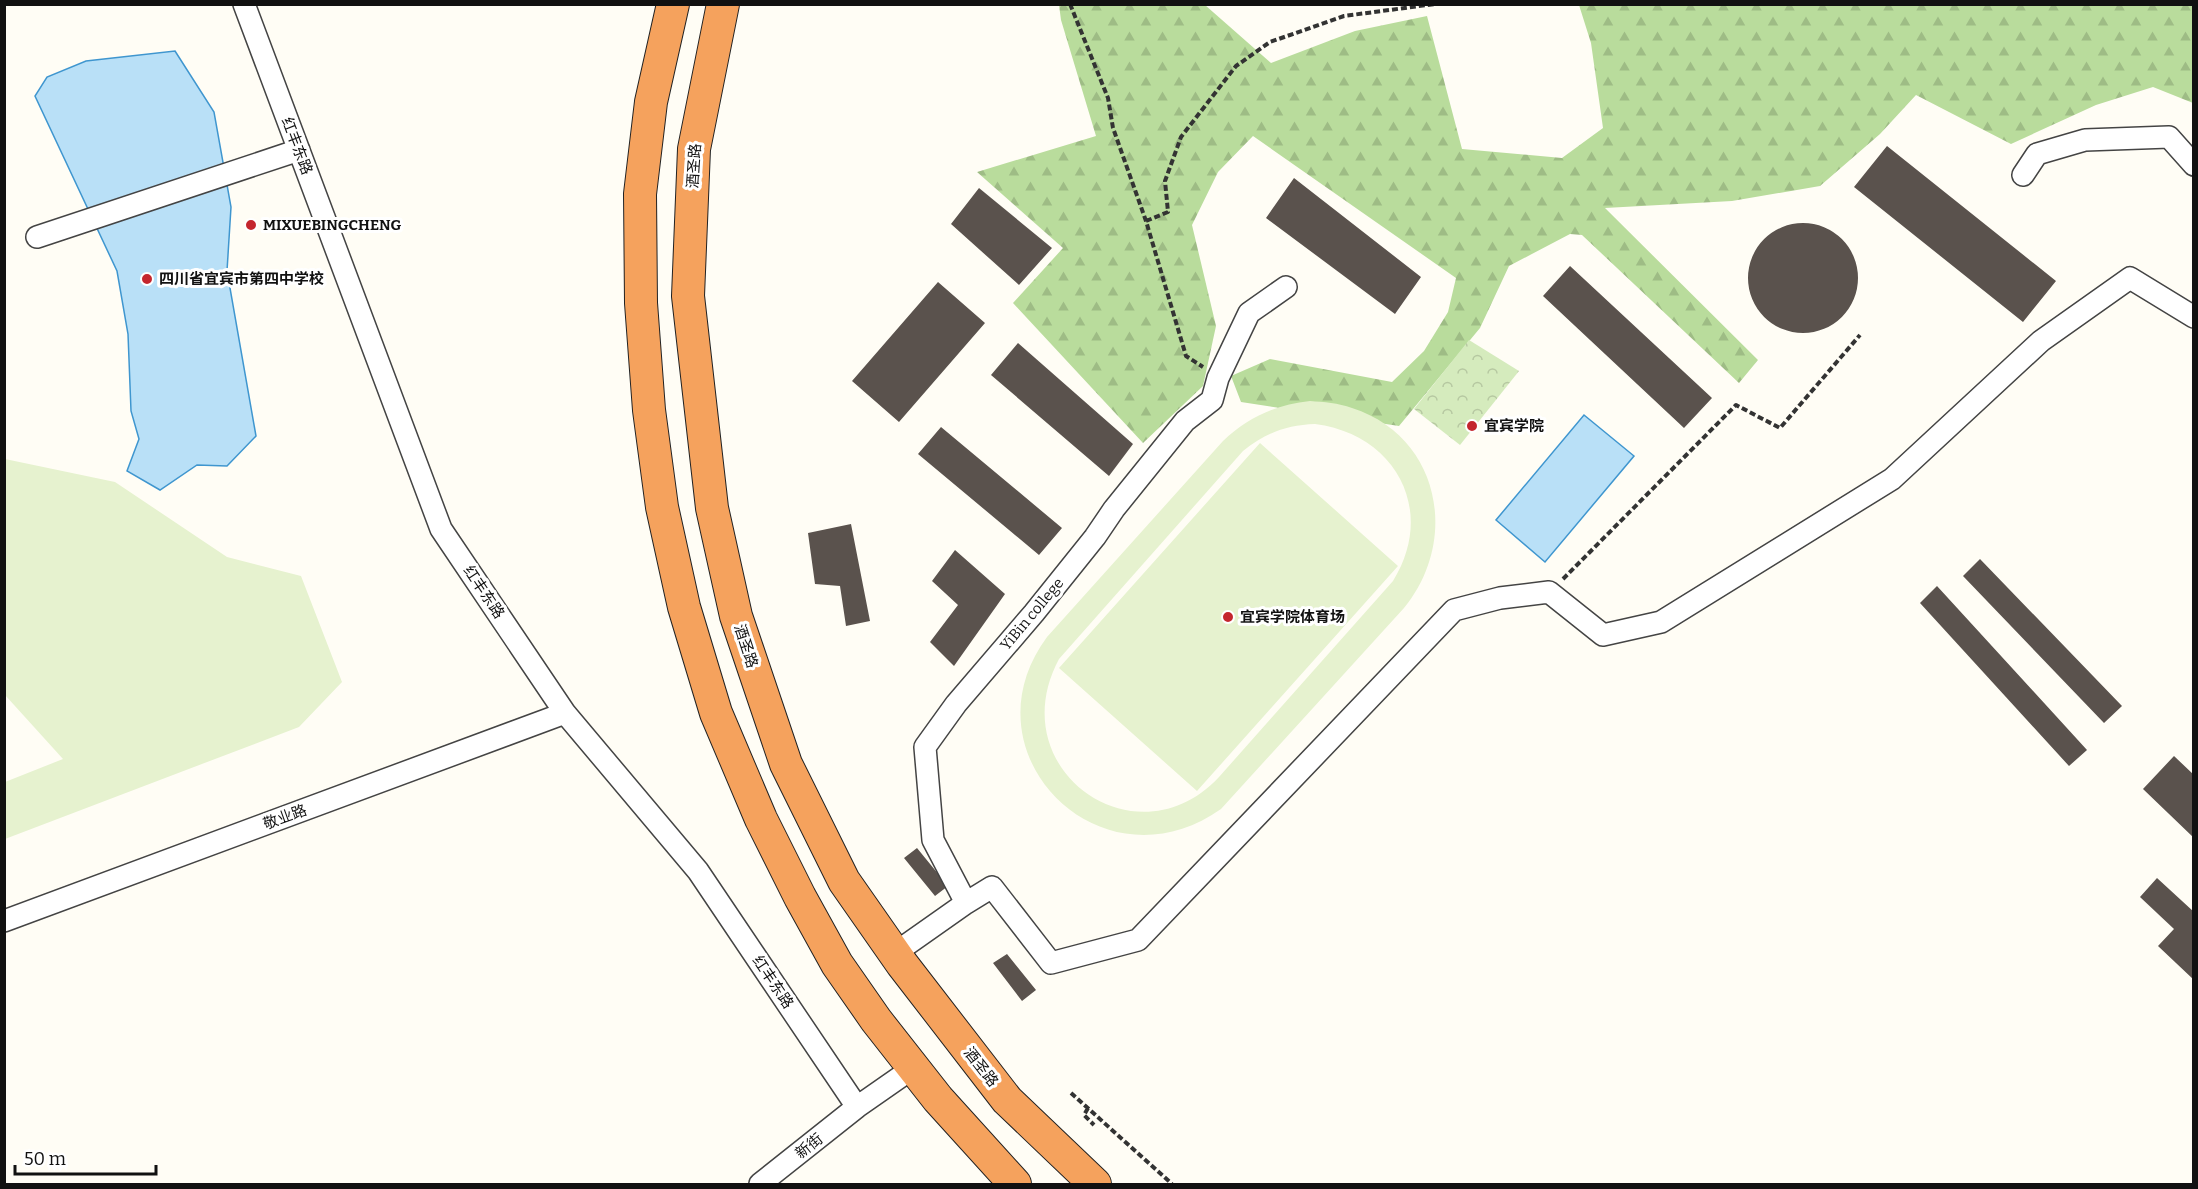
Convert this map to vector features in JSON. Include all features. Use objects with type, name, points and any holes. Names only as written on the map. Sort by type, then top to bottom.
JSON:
[{"type":"highway","points":[[673,4],[651,102],[640,194],[641,303],[649,410],[660,496],[682,596],[716,713],[761,819],[837,964],[913,1068],[1015,1185]]},
{"type":"highway","name":"酒圣路","points":[[723,4],[694,149],[688,296],[712,508],[736,616],[786,764],[844,881],[895,953],[1007,1100],[1095,1185]]},
{"type":"street","name":"红丰东路","points":[[244,4],[441,529],[565,713],[698,871],[857,1107]]},
{"type":"street","points":[[2023,175],[2037,154],[2085,140],[2169,137],[2193,165]]},
{"type":"street","points":[[38,237],[299,150]]},
{"type":"street","points":[[895,953],[992,887],[1050,963],[1138,940],[1454,610],[1500,598],[1549,592],[1603,635],[1661,622],[1892,479],[2041,340],[2130,278],[2193,317]]},
{"type":"street","name":"YiBin college","points":[[966,903],[933,840],[925,747],[956,704],[1034,613],[1095,537],[1113,509],[1185,421],[1212,400],[1218,378],[1249,313],[1286,286]]},
{"type":"street","name":"敬业路","points":[[4,921],[565,713]]},
{"type":"street","name":"新街","points":[[760,1185],[857,1107],[913,1068]]},
{"type":"path","points":[[1070,4],[1108,98],[1113,128],[1146,221],[1186,356],[1218,378]]},
{"type":"path","points":[[1146,221],[1168,212],[1165,181],[1181,137],[1236,66],[1270,42],[1344,16],[1435,4]]},
{"type":"path","points":[[1549,592],[1736,405],[1780,428],[1860,335]]},
{"type":"path","points":[[1071,1093],[1172,1185]]},
{"type":"path","points":[[1088,1108],[1084,1115],[1094,1125]]},
{"type":"green space","points":[[1059,5],[1205,5],[1271,63],[1355,31],[1427,16],[1462,149],[1562,158],[1603,128],[1591,43],[1579,5],[2193,5],[2193,103],[2153,87],[2096,105],[2011,144],[1916,95],[1880,134],[1820,186],[1732,201],[1605,208],[1758,360],[1739,383],[1582,235],[1570,234],[1509,266],[1480,328],[1399,426],[1241,402],[1231,376],[1270,359],[1392,382],[1424,351],[1448,312],[1456,278],[1253,136],[1218,172],[1192,225],[1216,326],[1203,386],[1143,443],[1013,303],[1063,248],[977,172],[1096,136],[1061,20]]},
{"type":"green space","points":[[1469,340],[1519,371],[1460,445],[1414,409]]},
{"type":"green space","points":[[1310,401],[1336,404],[1352,408],[1382,422],[1405,442],[1422,466],[1432,493],[1435,522],[1432,552],[1421,581],[1404,608],[1221,809],[1176,831],[1131,834],[1091,823],[1057,798],[1033,765],[1021,725],[1025,681],[1047,637],[1223,441],[1252,419],[1274,409]],"holes":[[[1315,424],[1343,431],[1367,443],[1386,459],[1400,480],[1409,503],[1411,528],[1406,554],[1393,581],[1219,777],[1186,802],[1151,812],[1116,808],[1086,793],[1062,768],[1047,736],[1046,699],[1059,659],[1243,451],[1268,435],[1295,426]]]},
{"type":"green space","name":"宜宾学院体育场","points":[[1260,443],[1398,566],[1197,791],[1059,668]]},
{"type":"green space","points":[[5,459],[115,482],[227,557],[301,576],[342,682],[299,727],[5,839],[5,782],[63,759],[5,695]]},
{"type":"water","points":[[175,51],[214,112],[231,207],[227,271],[256,436],[227,466],[197,465],[160,490],[127,471],[139,439],[131,411],[128,334],[117,271],[35,96],[47,77],[86,61]]},
{"type":"water","points":[[1584,415],[1634,456],[1545,562],[1496,520]]},
{"type":"building","points":[[1887,146],[2056,281],[2023,322],[1854,187]]},
{"type":"building","points":[[1294,178],[1421,277],[1395,314],[1266,218]]},
{"type":"building","points":[[979,188],[1052,248],[1019,285],[951,224]]},
{"type":"building","points":[[1803,223],[1824,227],[1842,239],[1854,257],[1858,278],[1854,299],[1842,317],[1824,329],[1803,333],[1782,329],[1764,317],[1752,299],[1748,278],[1752,257],[1764,239],[1782,227]]},
{"type":"building","points":[[1570,266],[1712,398],[1684,428],[1543,296]]},
{"type":"building","points":[[938,282],[985,323],[899,422],[852,381]]},
{"type":"building","points":[[1018,343],[1133,444],[1109,476],[991,375]]},
{"type":"building","points":[[941,427],[1062,528],[1039,555],[918,454]]},
{"type":"building","points":[[851,524],[870,621],[846,626],[840,586],[815,584],[808,533]]},
{"type":"building","points":[[955,550],[1005,594],[954,666],[930,642],[958,605],[932,581]]},
{"type":"building","points":[[1980,559],[2122,706],[2104,723],[1963,576]]},
{"type":"building","points":[[1937,586],[2087,750],[2069,766],[1920,603]]},
{"type":"building","points":[[2174,756],[2194,775],[2194,838],[2143,789]]},
{"type":"building","points":[[917,848],[948,886],[935,896],[904,858]]},
{"type":"building","points":[[2157,878],[2194,912],[2194,980],[2158,946],[2174,929],[2140,897]]},
{"type":"building","points":[[1007,954],[1036,990],[1022,1001],[993,963]]},
{"type":"place","name":"MIXUEBINGCHENG","points":[[251,225]]},
{"type":"place","name":"四川省宜宾市第四中学校","points":[[147,279]]},
{"type":"place","name":"宜宾学院","points":[[1472,426]]},
{"type":"place","name":"宜宾学院体育场","points":[[1228,617]]}]
